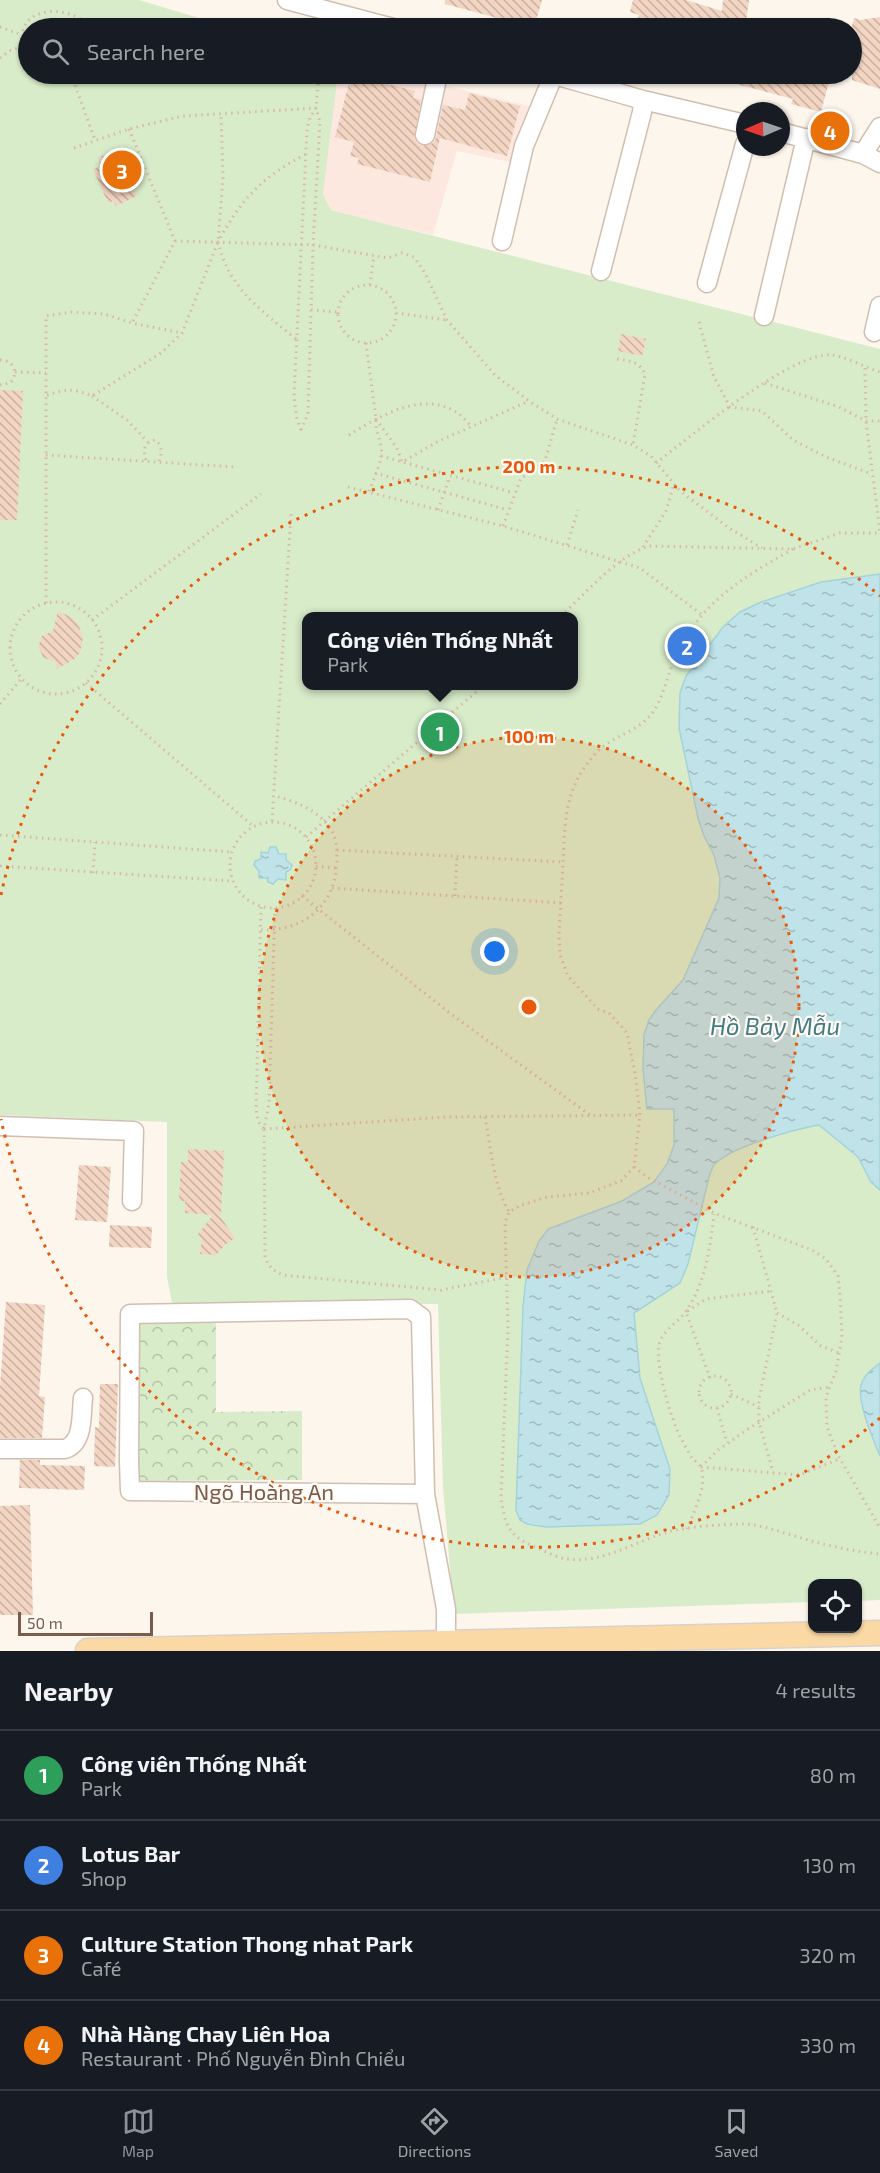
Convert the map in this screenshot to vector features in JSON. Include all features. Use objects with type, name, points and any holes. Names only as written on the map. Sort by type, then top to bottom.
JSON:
[{"type":"main road","points":[[90,1651],[374,1647],[446,1642],[880,1633]]},
{"type":"street","points":[[291,1],[355,18]]},
{"type":"street","points":[[425,135],[436,84]]},
{"type":"street","points":[[502,241],[524,146],[549,84]]},
{"type":"street","points":[[588,84],[643,100],[736,122]]},
{"type":"street","points":[[601,271],[642,112],[643,100]]},
{"type":"street","points":[[863,154],[880,127]]},
{"type":"street","points":[[790,134],[863,154],[880,163]]},
{"type":"street","points":[[764,316],[806,138]]},
{"type":"street","points":[[707,284],[742,156]]},
{"type":"street","points":[[874,332],[880,306]]},
{"type":"street","points":[[0,1126],[134,1131],[132,1201]]},
{"type":"street","name":"Ngõ Hoàng An","points":[[410,1309],[421,1317],[425,1494],[130,1491],[130,1314],[410,1309]]},
{"type":"street","points":[[0,1449],[71,1448],[76,1443],[82,1398]]},
{"type":"street","points":[[425,1494],[446,1610],[446,1642]]},
{"type":"path","points":[[0,27],[18,34]]},
{"type":"path","points":[[0,58],[18,48]]},
{"type":"path","points":[[75,84],[95,140]]},
{"type":"path","points":[[316,108],[307,129],[301,245],[294,396],[297,420],[301,430],[308,414],[313,245],[320,122],[316,108],[318,84]]},
{"type":"path","points":[[74,148],[129,129],[183,116],[316,108]]},
{"type":"path","points":[[221,113],[223,178],[218,242],[223,262],[232,279],[258,307],[297,339]]},
{"type":"path","points":[[129,129],[175,241]]},
{"type":"path","points":[[92,396],[161,353],[182,333],[218,242],[233,215],[252,192],[282,167],[306,154]]},
{"type":"path","points":[[175,241],[313,245],[388,258],[402,253],[414,257],[425,273],[447,320],[495,375],[557,419],[633,445],[651,456],[674,484],[712,516],[762,548]]},
{"type":"path","points":[[132,323],[175,241]]},
{"type":"path","points":[[370,285],[374,255]]},
{"type":"path","points":[[361,285],[370,285],[378,287],[391,298],[396,314],[394,323],[384,338],[366,343],[348,337],[338,322],[337,312],[339,303],[345,295],[361,285]]},
{"type":"path","points":[[311,310],[337,312]]},
{"type":"path","points":[[46,603],[46,316],[72,312],[105,314],[132,323],[182,333]]},
{"type":"path","points":[[396,314],[447,320]]},
{"type":"path","points":[[699,322],[714,377],[730,406]]},
{"type":"path","points":[[366,343],[376,419],[375,430],[382,447],[369,492]]},
{"type":"path","points":[[656,463],[730,406],[807,358],[832,355],[880,372]]},
{"type":"path","points":[[617,359],[635,362],[642,367],[645,374],[633,445]]},
{"type":"path","points":[[0,360],[9,361],[15,372]]},
{"type":"path","points":[[865,368],[866,421],[880,533],[840,533],[793,549],[730,588],[701,614],[688,631],[654,711],[638,728],[601,747],[583,766],[566,809],[560,955],[568,976],[584,996],[598,1009],[609,1013],[627,1033],[640,1115],[634,1167],[621,1181],[589,1193],[547,1197],[519,1206],[509,1212],[505,1224],[508,1328],[501,1497],[504,1518],[510,1532],[519,1540],[566,1559],[604,1556],[669,1532],[743,1524],[768,1528],[848,1551],[880,1554]]},
{"type":"path","points":[[15,372],[46,373]]},
{"type":"path","points":[[0,385],[10,383],[15,372]]},
{"type":"path","points":[[765,383],[839,408],[866,421],[880,421]]},
{"type":"path","points":[[47,395],[77,389],[92,396],[127,420],[148,442]]},
{"type":"path","points":[[402,462],[439,441],[529,401]]},
{"type":"path","points":[[350,435],[395,409],[426,404],[445,407],[459,413],[472,427]]},
{"type":"path","points":[[730,406],[762,411],[793,440],[826,457],[872,474]]},
{"type":"path","points":[[376,419],[397,448],[402,462]]},
{"type":"path","points":[[503,526],[521,478],[545,461],[557,419]]},
{"type":"path","points":[[146,460],[145,446],[148,442],[155,440],[162,449],[159,461]]},
{"type":"path","points":[[46,455],[234,466]]},
{"type":"path","points":[[381,456],[514,493]]},
{"type":"path","points":[[375,472],[508,510]]},
{"type":"path","points":[[438,510],[450,476]]},
{"type":"path","points":[[565,612],[599,580],[642,548],[666,511],[674,484]]},
{"type":"path","points":[[348,487],[503,526],[640,567],[701,614]]},
{"type":"path","points":[[92,620],[261,494]]},
{"type":"path","points":[[567,545],[578,510]]},
{"type":"path","points":[[272,821],[291,514]]},
{"type":"path","points":[[642,548],[659,546],[793,549]]},
{"type":"path","points":[[62,602],[76,606],[92,620],[102,642],[101,657],[95,672],[86,683],[72,691],[58,694],[43,692],[22,678],[12,661],[10,646],[13,631],[21,618],[33,608],[46,603],[62,602]]},
{"type":"path","points":[[0,704],[22,678]]},
{"type":"path","points":[[86,683],[253,826]]},
{"type":"path","points":[[306,837],[478,690]]},
{"type":"path","points":[[261,930],[290,927],[308,918],[319,909],[330,895],[336,868],[337,850],[332,831],[324,821],[303,805],[274,796]]},
{"type":"path","points":[[272,821],[297,828],[306,837],[314,851],[316,866],[314,877],[303,896],[285,906],[275,908],[261,907],[249,901],[232,881],[229,867],[231,852],[243,833],[253,826],[272,821]]},
{"type":"path","points":[[0,835],[231,852]]},
{"type":"path","points":[[93,873],[95,842]]},
{"type":"path","points":[[337,850],[563,862]]},
{"type":"path","points":[[455,896],[457,856]]},
{"type":"path","points":[[0,866],[232,881]]},
{"type":"path","points":[[316,866],[336,868]]},
{"type":"path","points":[[332,888],[561,903]]},
{"type":"path","points":[[303,896],[451,1014],[591,1116]]},
{"type":"path","points":[[261,907],[256,1109],[258,1121],[264,1129]]},
{"type":"path","points":[[275,908],[269,1104],[264,1129],[265,1258],[269,1267],[283,1275],[441,1290],[507,1276]]},
{"type":"path","points":[[264,1129],[446,1117],[640,1115]]},
{"type":"path","points":[[485,1117],[497,1181],[509,1212]]},
{"type":"path","points":[[634,1167],[647,1177],[714,1213],[812,1250],[826,1259],[838,1276],[842,1337],[836,1371],[826,1397],[827,1427],[840,1459],[880,1528]]},
{"type":"path","points":[[710,1378],[686,1312],[699,1288],[710,1248],[714,1213]]},
{"type":"path","points":[[753,1226],[777,1313],[763,1376],[759,1407],[759,1422],[773,1472]]},
{"type":"path","points":[[687,1529],[699,1499],[701,1467],[679,1436],[660,1370],[659,1344],[668,1328],[706,1299],[772,1291]]},
{"type":"path","points":[[777,1313],[798,1325],[821,1346],[839,1353]]},
{"type":"path","points":[[715,1376],[725,1380],[731,1388],[731,1394],[728,1402],[717,1408],[707,1406],[699,1393],[702,1384],[715,1376]]},
{"type":"path","points":[[701,1467],[728,1443],[810,1390],[829,1387]]},
{"type":"path","points":[[731,1394],[759,1407]]},
{"type":"path","points":[[717,1408],[728,1443]]},
{"type":"path","points":[[701,1467],[800,1476],[840,1459]]},
{"type":"shaded area","points":[[337,84],[438,84],[529,106],[510,162],[457,151],[433,235],[331,210],[323,194]]},
{"type":"green space","points":[[0,0],[139,0],[199,18],[18,18],[18,84],[337,84],[323,194],[331,210],[880,349],[880,1600],[862,1601],[862,1579],[808,1579],[808,1602],[454,1614],[443,1488],[438,1304],[172,1303],[167,1277],[167,1122],[0,1115]]},
{"type":"green space","points":[[216,1321],[216,1412],[302,1411],[302,1480],[138,1481],[137,1322]]},
{"type":"water","name":"Hồ Bảy Mẫu","points":[[880,574],[880,1190],[871,1182],[858,1157],[819,1125],[748,1145],[722,1158],[714,1165],[688,1264],[680,1283],[634,1313],[640,1378],[670,1469],[669,1495],[657,1515],[640,1524],[546,1527],[527,1524],[520,1520],[516,1510],[523,1306],[527,1270],[539,1241],[548,1229],[622,1201],[654,1182],[667,1164],[674,1145],[674,1109],[647,1109],[643,1069],[644,1035],[649,1020],[656,1010],[683,980],[719,898],[720,878],[714,855],[698,818],[679,728],[680,693],[686,676],[723,627],[740,612],[761,602],[821,582]]},
{"type":"water","points":[[270,847],[276,847],[279,854],[286,854],[286,860],[292,865],[286,872],[286,880],[278,879],[273,884],[268,882],[267,878],[259,878],[259,871],[254,865],[255,861],[261,859],[261,852],[268,853]]},
{"type":"water","points":[[880,1363],[880,1456],[866,1420],[860,1392],[864,1378]]},
{"type":"building","points":[[445,0],[542,0],[537,18],[497,18],[445,4]]},
{"type":"building","points":[[633,0],[686,0],[722,11],[723,0],[749,0],[746,18],[638,18],[639,15],[630,12]]},
{"type":"building","points":[[880,17],[880,89],[862,83],[862,20]]},
{"type":"building","points":[[349,84],[387,84],[415,91],[413,98],[421,100],[414,138],[418,144],[423,146],[433,143],[436,138],[443,105],[465,110],[469,93],[520,106],[507,156],[440,138],[430,182],[357,164],[359,158],[350,156],[354,142],[335,137]]},
{"type":"building","points":[[737,84],[828,84],[821,112],[791,104],[793,99]]},
{"type":"building","points":[[117,149],[137,196],[116,206],[113,201],[108,203],[93,169],[101,166],[98,158]]},
{"type":"building","points":[[621,334],[646,339],[642,356],[618,351]]},
{"type":"building","points":[[0,390],[23,391],[17,520],[0,520]]},
{"type":"building","points":[[58,611],[73,618],[83,638],[76,658],[57,669],[55,661],[44,658],[38,647],[42,636],[53,631]]},
{"type":"building","points":[[188,1149],[224,1151],[221,1215],[219,1215],[235,1238],[216,1255],[200,1254],[202,1239],[198,1234],[213,1215],[185,1213],[185,1201],[179,1201],[181,1162],[188,1162]]},
{"type":"building","points":[[79,1165],[111,1167],[107,1222],[75,1220]]},
{"type":"building","points":[[110,1225],[152,1227],[151,1248],[109,1247]]},
{"type":"building","points":[[6,1302],[45,1305],[39,1396],[45,1397],[42,1438],[0,1438],[0,1388]]},
{"type":"building","points":[[100,1384],[118,1384],[115,1467],[94,1466],[95,1427],[99,1428]]},
{"type":"building","points":[[20,1460],[40,1460],[40,1465],[85,1466],[84,1490],[19,1488]]},
{"type":"building","points":[[30,1505],[33,1615],[0,1615],[0,1506]]},
{"type":"place","name":"Nhà Hàng Chay Liên Hoa","points":[[830,131]]},
{"type":"place","name":"Culture Station Thong nhat Park","points":[[122,170]]},
{"type":"place","name":"Lotus Bar","points":[[687,646]]},
{"type":"place","name":"Công viên Thống Nhất","points":[[440,732]]}]
